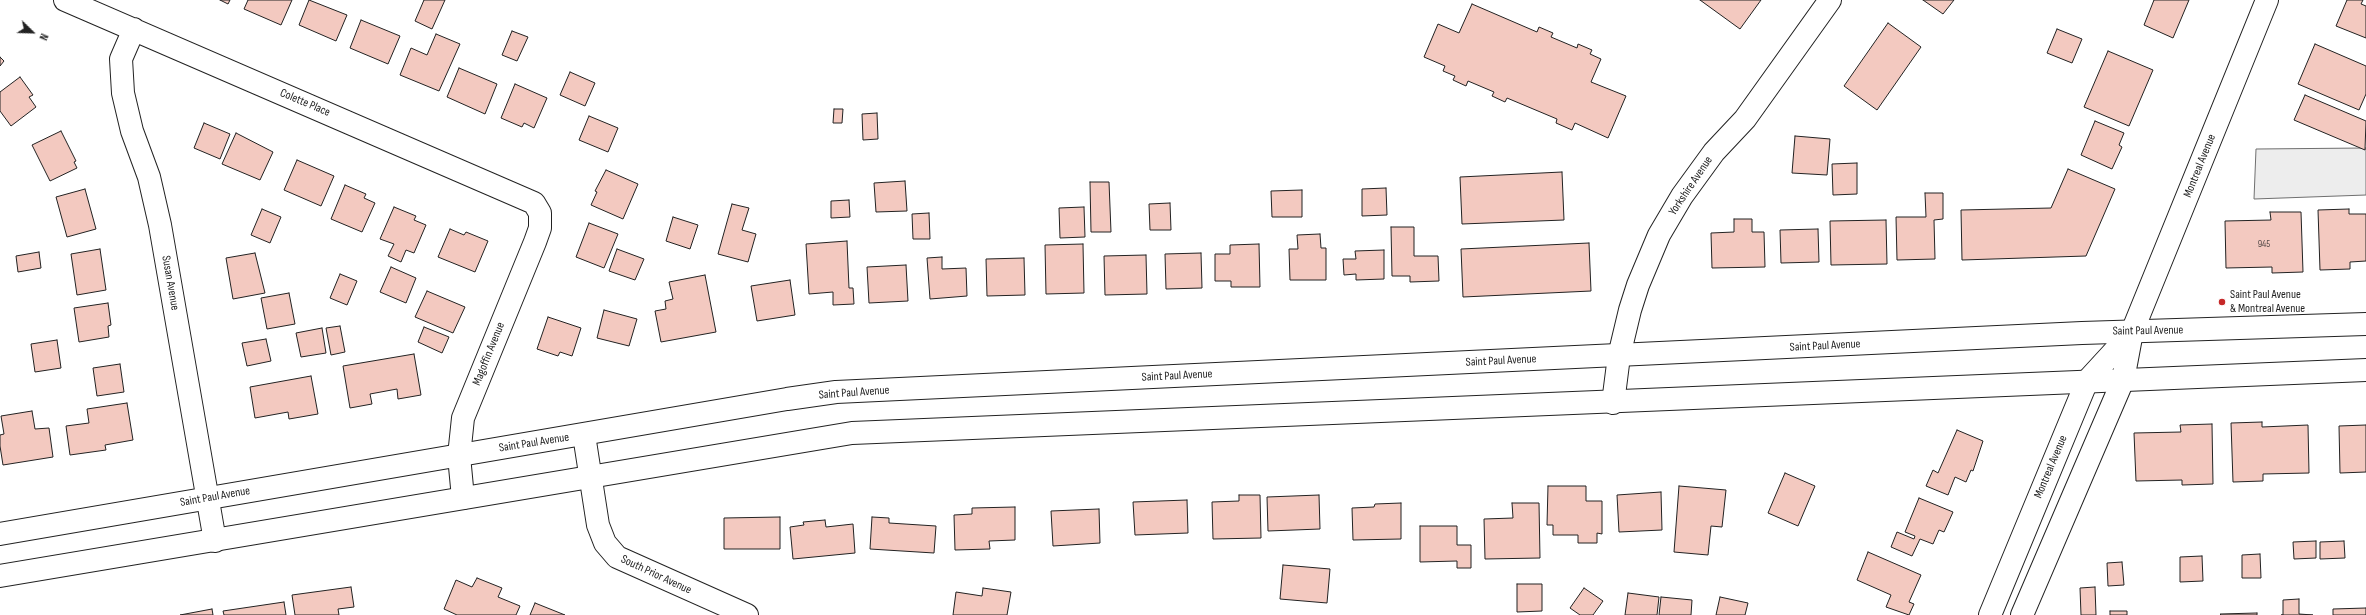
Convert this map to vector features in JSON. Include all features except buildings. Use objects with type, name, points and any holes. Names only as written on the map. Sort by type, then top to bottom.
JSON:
[{"type":"main road","name":"Colette Place","points":[[65,0],[524,198],[534,203],[540,213]]},
{"type":"main road","name":"Yorkshire Avenue","points":[[1613,403],[1619,356],[1638,285],[1659,236],[1678,203],[1714,152],[1745,119],[1830,0]]},
{"type":"main road","name":"Montreal Avenue","points":[[2022,615],[2123,380],[2132,332],[2267,0]]},
{"type":"main road","name":"Susan Avenue","points":[[134,29],[121,59],[123,93],[132,131],[149,177],[160,225],[215,541]]},
{"type":"main road","name":"Magoffin Avenue","points":[[463,498],[459,456],[463,418],[535,242],[540,228],[540,213]]},
{"type":"main road","name":"Saint Paul Avenue","points":[[0,534],[787,399],[836,392],[2132,332],[2366,324]]},
{"type":"main road","name":"Montreal Avenue","points":[[1990,615],[2087,381],[2132,332]]},
{"type":"main road","points":[[0,576],[852,434],[2366,370]]},
{"type":"main road","name":"South Prior Avenue","points":[[584,435],[598,525],[605,543],[616,557],[747,615]]},
{"type":"shaded area","points":[[2366,148],[2366,195],[2254,199],[2256,149]]},
{"type":"place","name":"Saint Paul Avenue & Montreal Avenue","points":[[2222,302]]}]
